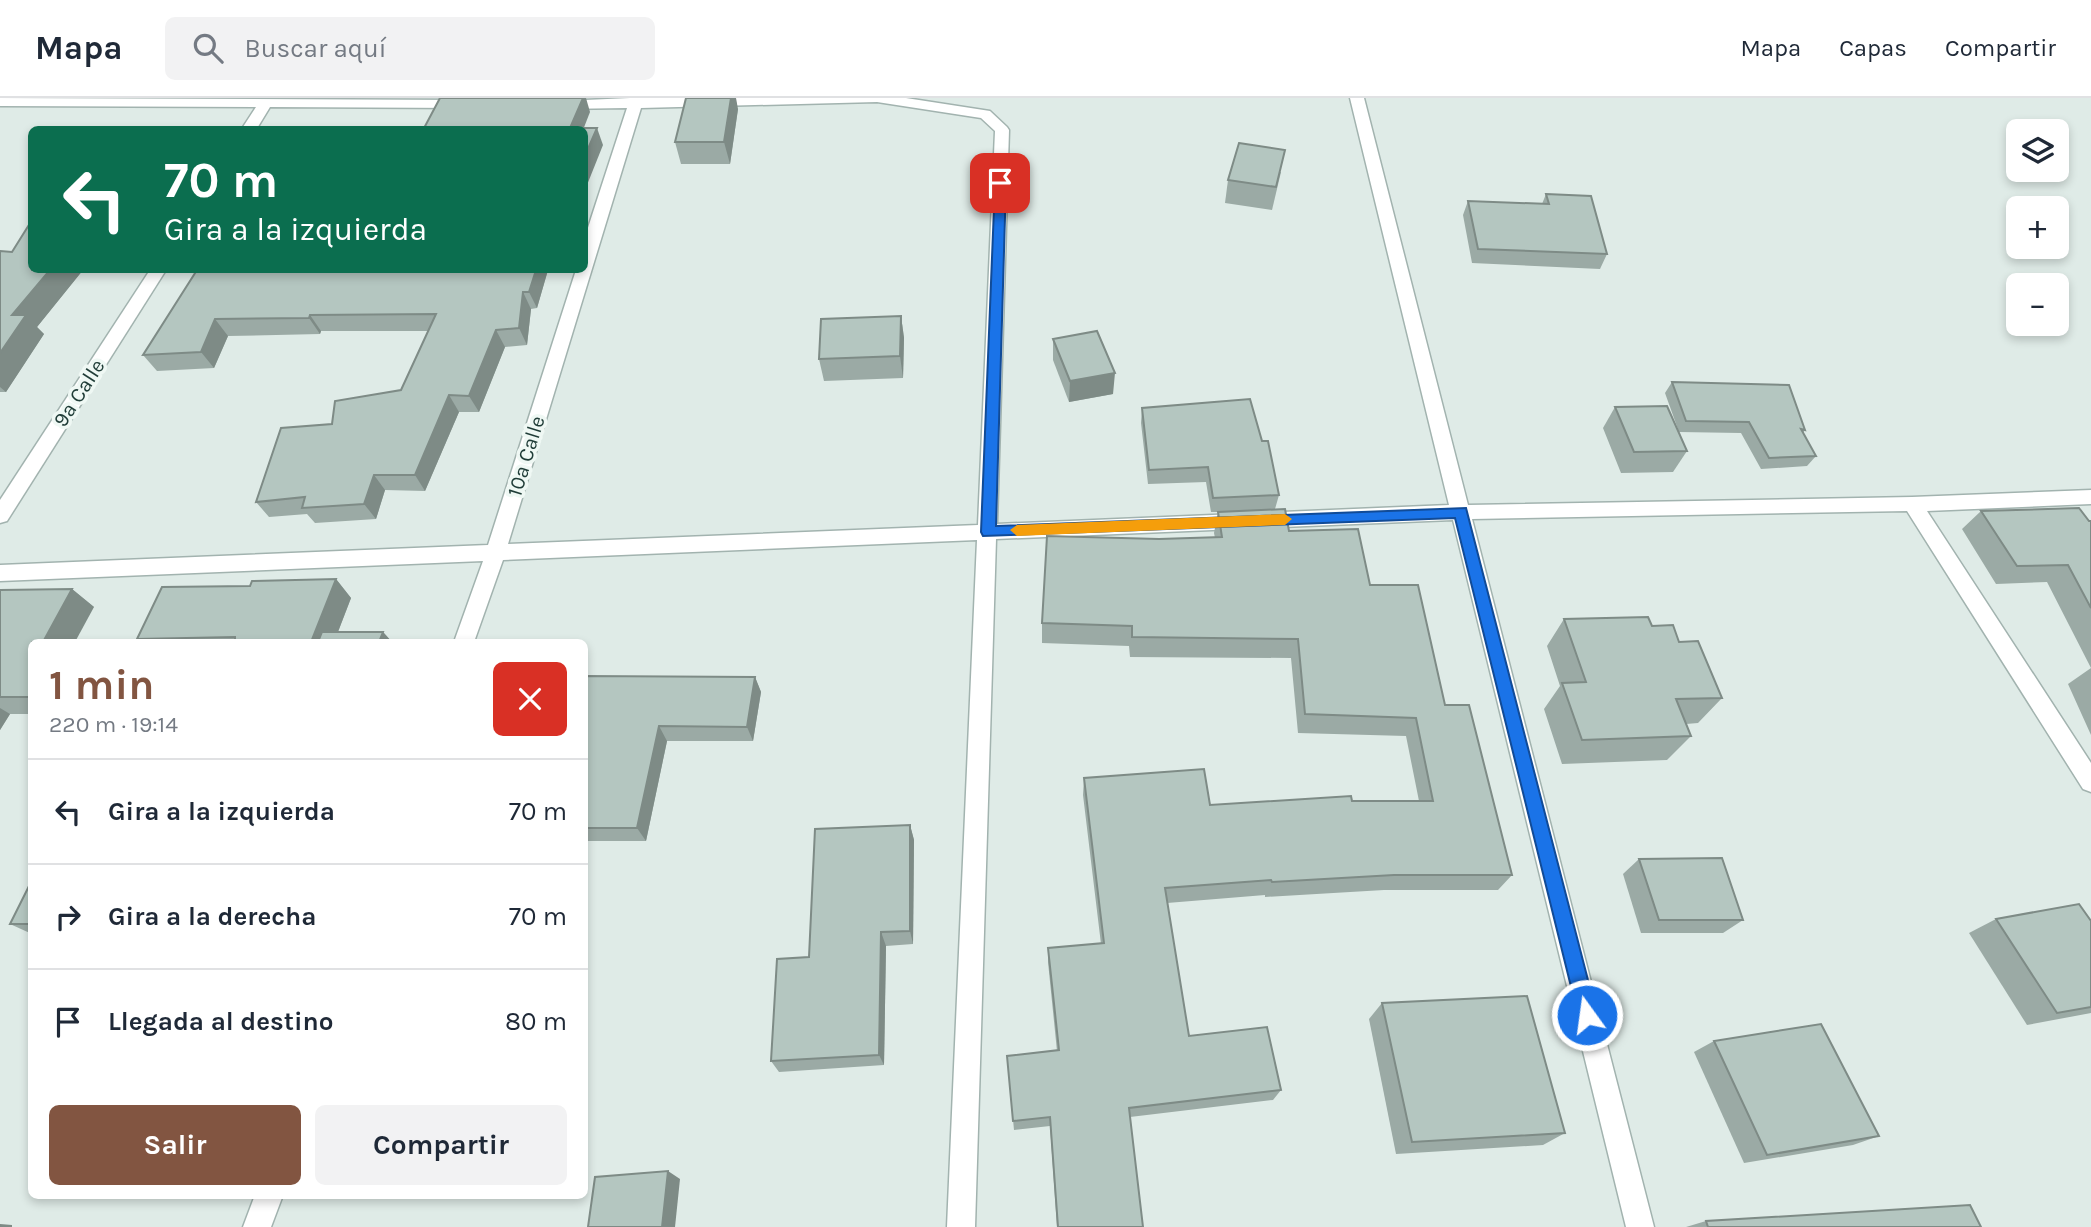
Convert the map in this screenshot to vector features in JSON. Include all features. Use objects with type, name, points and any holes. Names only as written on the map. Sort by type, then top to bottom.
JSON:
[{"type":"street","points":[[553,105],[877,98],[985,114],[1002,130],[961,1227]]},
{"type":"street","points":[[1357,98],[1640,1227]]},
{"type":"street","points":[[0,102],[267,100],[484,104]]},
{"type":"street","points":[[251,126],[267,100]]},
{"type":"street","name":"10a Calle","points":[[588,255],[636,102]]},
{"type":"street","name":"9a Calle","points":[[0,516],[156,273]]},
{"type":"street","name":"10a Calle","points":[[465,639],[496,551],[582,273]]},
{"type":"street","points":[[0,573],[1461,512],[1912,504],[2091,497]]},
{"type":"street","points":[[1912,504],[2091,782]]},
{"type":"street","points":[[257,1227],[268,1199]]},
{"type":"building","points":[[440,98],[583,98],[571,126],[425,126]]},
{"type":"building","points":[[686,98],[731,98],[724,142],[675,142]]},
{"type":"building","points":[[588,128],[597,128],[588,149]]},
{"type":"building","points":[[1239,143],[1285,150],[1276,187],[1228,180]]},
{"type":"building","points":[[1546,194],[1591,196],[1607,254],[1478,249],[1468,201],[1549,204]]},
{"type":"building","points":[[28,226],[28,273],[47,273],[12,315],[26,315],[0,353],[0,251],[12,252]]},
{"type":"building","points":[[195,273],[535,273],[529,292],[523,292],[519,328],[496,330],[469,396],[449,395],[415,475],[374,475],[364,504],[302,508],[305,497],[256,502],[281,428],[332,424],[335,401],[401,390],[436,314],[215,319],[201,352],[143,355]]},
{"type":"building","points":[[901,316],[900,356],[819,359],[821,319]]},
{"type":"building","points":[[1097,331],[1115,373],[1070,381],[1053,339]]},
{"type":"building","points":[[1672,382],[1789,385],[1805,430],[1801,429],[1816,456],[1769,458],[1749,422],[1686,421]]},
{"type":"building","points":[[1250,399],[1262,441],[1268,441],[1279,495],[1213,498],[1208,467],[1149,470],[1142,408]]},
{"type":"building","points":[[1667,406],[1687,451],[1634,452],[1615,407]]},
{"type":"building","points":[[2079,508],[2091,521],[2091,608],[2068,565],[2017,566],[1981,511]]},
{"type":"building","points":[[1285,509],[1289,531],[1358,529],[1370,585],[1418,585],[1445,705],[1469,705],[1512,875],[1394,875],[1165,888],[1189,1036],[1267,1027],[1281,1090],[1129,1108],[1143,1227],[1058,1227],[1050,1117],[1013,1121],[1007,1056],[1059,1050],[1048,948],[1104,943],[1084,778],[1204,769],[1210,805],[1351,796],[1352,801],[1433,801],[1416,718],[1305,714],[1298,639],[1132,637],[1132,626],[1042,623],[1047,536],[1159,539],[1222,537],[1218,512]]},
{"type":"building","points":[[336,579],[312,639],[137,639],[162,587],[250,586],[252,581]]},
{"type":"building","points":[[72,589],[45,639],[28,639],[28,697],[0,697],[0,590]]},
{"type":"building","points":[[1648,617],[1652,626],[1673,625],[1679,642],[1698,641],[1722,698],[1676,699],[1691,736],[1582,740],[1562,683],[1586,682],[1564,619]]},
{"type":"building","points":[[322,632],[383,632],[380,639],[319,639]]},
{"type":"building","points":[[588,676],[755,677],[747,727],[659,726],[637,828],[588,828]]},
{"type":"building","points":[[910,825],[910,931],[881,932],[879,1055],[771,1061],[777,959],[809,957],[815,829]]},
{"type":"building","points":[[1722,858],[1743,920],[1659,920],[1639,859]]},
{"type":"building","points":[[28,888],[28,924],[10,924]]},
{"type":"building","points":[[2079,904],[2091,921],[2091,1007],[2057,1013],[1996,919]]},
{"type":"building","points":[[1527,996],[1565,1133],[1412,1142],[1382,1003]]},
{"type":"building","points":[[1821,1024],[1879,1136],[1767,1155],[1714,1041]]},
{"type":"building","points":[[668,1171],[662,1227],[588,1227],[595,1177]]},
{"type":"building","points":[[1970,1205],[1981,1227],[1708,1227],[1706,1221]]},
{"type":"slow traffic","points":[[1017,530],[1285,519]]},
{"type":"route","points":[[1000,183],[988,532],[1461,512],[1587,1015]]}]
